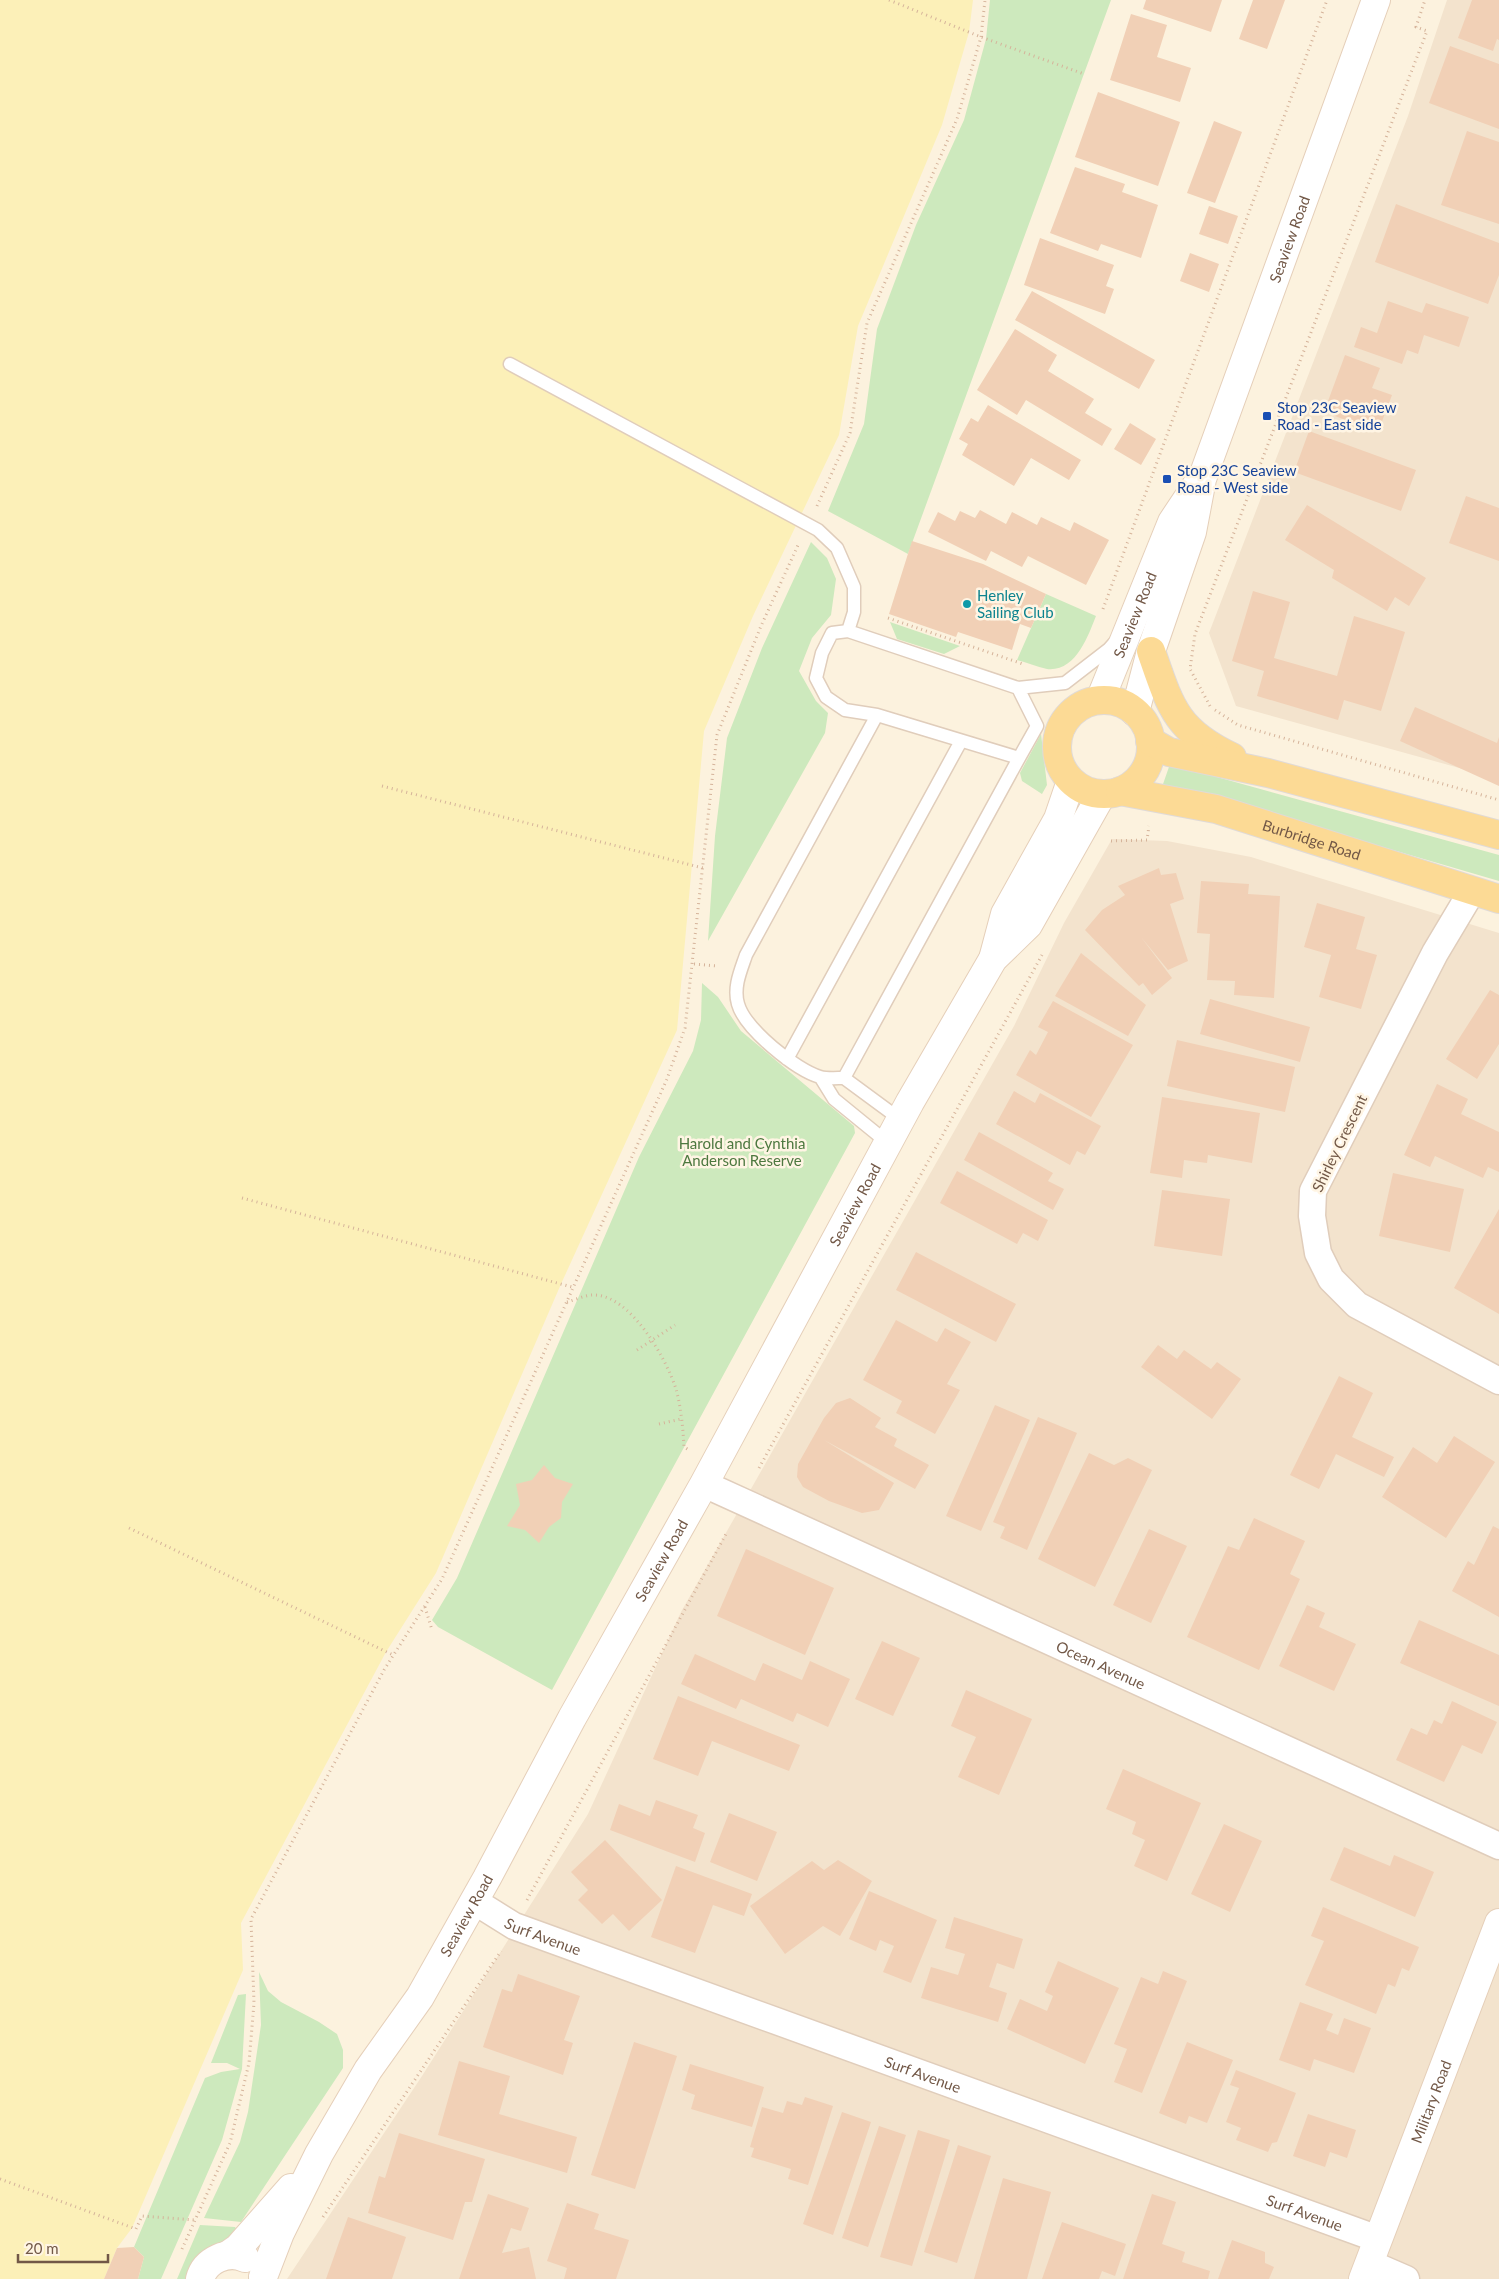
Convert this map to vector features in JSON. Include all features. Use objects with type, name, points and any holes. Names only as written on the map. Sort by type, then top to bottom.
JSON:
[{"type":"main road","points":[[1151,650],[1168,699],[1188,730],[1216,749],[1268,773]]},
{"type":"main road","points":[[1100,700],[1113,701],[1135,712],[1142,721],[1150,741],[1150,756],[1144,772],[1134,784],[1111,793],[1090,792],[1071,780],[1062,768],[1057,754],[1058,738],[1063,724],[1072,712],[1085,704],[1100,700]]},
{"type":"main road","points":[[1150,741],[1169,752],[1268,773],[1499,835]]},
{"type":"main road","name":"Burbridge Road","points":[[1111,793],[1216,808],[1499,900]]},
{"type":"street","name":"Seaview Road","points":[[1135,712],[1151,650],[1192,532],[1202,479],[1376,0]]},
{"type":"street","name":"Seaview Road","points":[[1100,700],[1172,522],[1202,479]]},
{"type":"street","name":"Seaview Road","points":[[263,2278],[280,2233],[319,2154],[368,2070],[420,1996],[474,1901],[572,1718],[704,1484],[894,1132],[993,959],[1005,914],[1058,819],[1071,780]]},
{"type":"street","name":"Seaview Road","points":[[993,959],[1028,925],[1111,793]]},
{"type":"street","name":"Shirley Crescent","points":[[1472,891],[1435,953],[1313,1191],[1312,1216],[1318,1253],[1331,1279],[1357,1305],[1499,1381]]},
{"type":"street","name":"Ocean Avenue","points":[[704,1484],[1499,1846]]},
{"type":"street","name":"Surf Avenue","points":[[474,1901],[514,1926],[1370,2260],[1406,2279]]},
{"type":"street","name":"Military Road","points":[[1370,2260],[1499,1923]]},
{"type":"street","name":"Seaview Road","points":[[200,2279],[208,2265],[217,2258],[228,2255],[251,2234],[319,2154]]},
{"type":"street","points":[[228,2255],[239,2256],[249,2260],[258,2267],[263,2278]]},
{"type":"lane","points":[[510,364],[818,530],[837,548],[854,587],[854,612],[848,630]]},
{"type":"lane","points":[[1019,758],[877,715],[845,710],[826,697],[816,678],[822,653],[832,633],[848,630],[1018,688],[1065,683],[1109,650],[1131,626]]},
{"type":"lane","points":[[844,1078],[1037,726],[1018,688]]},
{"type":"lane","points":[[877,715],[746,955],[737,979],[738,1004],[754,1031],[787,1059],[821,1078],[834,1099],[894,1132]]},
{"type":"lane","points":[[787,1059],[962,741]]},
{"type":"lane","points":[[821,1078],[844,1078],[894,1132]]},
{"type":"path","points":[[889,0],[981,37],[1084,74]]},
{"type":"path","points":[[178,2256],[230,2143],[249,2063],[254,2003],[251,1919],[393,1655],[446,1571],[673,1062],[685,1028],[694,964],[717,735],[761,626],[850,433],[867,323],[957,119],[981,37],[985,0]]},
{"type":"path","points":[[1101,614],[1327,0]]},
{"type":"path","points":[[1425,0],[1416,27],[1427,31],[1195,634],[1190,669],[1211,708],[1238,724],[1499,800]]},
{"type":"path","points":[[888,618],[1030,666]]},
{"type":"path","points":[[382,786],[703,868]]},
{"type":"path","points":[[1107,846],[1112,840],[1148,840]]},
{"type":"path","points":[[759,1468],[1044,950]]},
{"type":"path","points":[[694,964],[718,966]]},
{"type":"path","points":[[242,1198],[572,1288]]},
{"type":"path","points":[[566,1302],[593,1295],[614,1300],[636,1318],[651,1341],[676,1389],[684,1447],[689,1450]]},
{"type":"path","points":[[637,1350],[675,1325]]},
{"type":"path","points":[[658,1424],[681,1419]]},
{"type":"path","points":[[129,1528],[393,1655]]},
{"type":"path","points":[[425,1606],[432,1630]]},
{"type":"path","points":[[0,2179],[136,2229],[142,2216],[195,2220]]},
{"type":"shaded area","points":[[1447,0],[1499,0],[1499,779],[1236,706],[1209,633],[1408,116]]},
{"type":"shaded area","points":[[1112,839],[1167,841],[1251,857],[1499,933],[1499,2279],[287,2279],[422,2076],[588,1814],[681,1612],[1014,1026],[1064,923]]},
{"type":"green space","points":[[990,0],[1111,0],[908,554],[828,511],[864,424],[877,329],[916,225],[964,120],[986,39]]},
{"type":"green space","points":[[811,542],[827,558],[836,579],[831,615],[812,638],[799,671],[816,701],[828,713],[825,733],[708,941],[715,836],[727,738],[762,648]]},
{"type":"green space","points":[[1046,594],[1096,616],[1085,642],[1073,659],[1066,665],[1047,669],[1017,660]]},
{"type":"green space","points":[[890,622],[960,646],[944,654],[897,639]]},
{"type":"green space","points":[[1041,734],[1047,785],[1042,794],[1022,781],[1020,773]]},
{"type":"green space","points":[[1170,764],[1499,855],[1499,881],[1287,819],[1162,787]]},
{"type":"green space","name":"Harold and Cynthia Anderson Reserve","points":[[702,983],[718,997],[741,1031],[854,1126],[855,1133],[552,1690],[438,1627],[432,1620],[457,1578],[639,1157],[693,1051],[701,1020]]},
{"type":"green space","points":[[259,1972],[268,1991],[281,2002],[337,2034],[343,2050],[343,2068],[241,2222],[204,2218],[240,2142],[248,2112],[261,2025]]},
{"type":"green space","points":[[246,1994],[242,2069],[222,2140],[161,2279],[138,2279],[144,2257],[134,2247],[205,2078],[221,2072],[240,2069],[227,2063],[211,2063],[238,1995]]},
{"type":"green space","points":[[200,2225],[235,2227],[239,2233],[190,2279],[177,2279]]},
{"type":"sand","points":[[0,0],[973,0],[969,32],[942,125],[858,326],[839,435],[753,616],[704,731],[677,1030],[561,1284],[436,1573],[386,1652],[241,1923],[243,1970],[132,2228],[117,2248],[104,2279],[0,2279]]},
{"type":"building","points":[[1146,0],[1222,0],[1211,32],[1143,9]]},
{"type":"building","points":[[1253,0],[1285,0],[1267,49],[1239,39]]},
{"type":"building","points":[[1472,0],[1499,0],[1499,40],[1497,39],[1493,51],[1458,38]]},
{"type":"building","points":[[1131,14],[1167,25],[1157,57],[1191,68],[1180,102],[1110,80]]},
{"type":"building","points":[[1450,46],[1499,64],[1499,129],[1429,103]]},
{"type":"building","points":[[1098,92],[1180,122],[1158,186],[1075,157]]},
{"type":"building","points":[[1214,121],[1242,132],[1215,203],[1187,193]]},
{"type":"building","points":[[1467,131],[1499,142],[1499,224],[1441,205]]},
{"type":"building","points":[[1075,167],[1125,184],[1122,192],[1158,205],[1141,258],[1101,244],[1098,251],[1050,233]]},
{"type":"building","points":[[1396,204],[1499,243],[1499,275],[1488,304],[1375,262]]},
{"type":"building","points":[[1209,206],[1238,216],[1228,244],[1199,234]]},
{"type":"building","points":[[1040,238],[1114,265],[1106,286],[1114,289],[1105,314],[1024,285]]},
{"type":"building","points":[[1190,253],[1219,264],[1209,292],[1180,281]]},
{"type":"building","points":[[1032,291],[1155,360],[1139,389],[1015,320]]},
{"type":"building","points":[[1388,301],[1422,313],[1426,303],[1469,317],[1459,347],[1424,335],[1418,354],[1407,350],[1402,364],[1354,347],[1361,327],[1377,333]]},
{"type":"building","points":[[1015,329],[1057,355],[1048,371],[1094,399],[1085,413],[1112,429],[1102,446],[1026,400],[1017,415],[977,390]]},
{"type":"building","points":[[1345,355],[1380,368],[1372,388],[1392,395],[1378,432],[1324,412]]},
{"type":"building","points":[[988,405],[1081,460],[1069,480],[1031,458],[1014,486],[962,455],[968,444],[959,439],[971,418],[978,422]]},
{"type":"building","points":[[1130,423],[1156,439],[1141,465],[1114,449]]},
{"type":"building","points":[[1309,431],[1416,470],[1401,511],[1294,472]]},
{"type":"building","points":[[1466,496],[1499,508],[1499,561],[1449,543]]},
{"type":"building","points":[[1307,505],[1426,578],[1409,606],[1395,597],[1387,611],[1332,578],[1334,570],[1285,540]]},
{"type":"building","points":[[980,510],[1006,524],[1012,512],[1037,525],[1041,517],[1070,531],[1074,522],[1109,540],[1086,585],[1028,556],[1022,567],[991,551],[986,561],[928,532],[938,512],[955,521],[960,511],[975,518]]},
{"type":"building","name":"Henley Sailing Club","points":[[912,541],[983,564],[1046,594],[1031,628],[1020,624],[1012,650],[958,632],[956,637],[889,614]]},
{"type":"building","points":[[1253,591],[1290,602],[1274,658],[1337,676],[1354,616],[1405,632],[1381,711],[1344,700],[1338,720],[1257,696],[1264,671],[1232,661]]},
{"type":"building","points":[[1415,707],[1497,743],[1499,737],[1499,786],[1400,741]]},
{"type":"building","points":[[1159,868],[1161,875],[1176,873],[1184,899],[1170,904],[1188,961],[1168,970],[1141,937],[1172,978],[1152,995],[1143,983],[1139,986],[1085,930],[1102,910],[1125,895],[1118,886]]},
{"type":"building","points":[[1201,881],[1249,884],[1248,894],[1280,896],[1274,998],[1234,995],[1235,981],[1207,980],[1210,934],[1197,933]]},
{"type":"building","points":[[1317,903],[1365,917],[1356,949],[1377,955],[1361,1009],[1319,997],[1331,955],[1304,947]]},
{"type":"building","points":[[1081,953],[1146,1005],[1128,1036],[1055,996]]},
{"type":"building","points":[[1490,990],[1499,995],[1499,1044],[1477,1079],[1446,1059]]},
{"type":"building","points":[[1210,999],[1310,1027],[1300,1062],[1200,1034]]},
{"type":"building","points":[[1053,1001],[1133,1045],[1091,1117],[1016,1075],[1030,1050],[1036,1055],[1048,1032],[1038,1027]]},
{"type":"building","points":[[1177,1040],[1295,1067],[1285,1112],[1167,1086]]},
{"type":"building","points":[[1437,1084],[1468,1099],[1461,1114],[1499,1132],[1499,1172],[1488,1167],[1483,1178],[1435,1156],[1430,1167],[1404,1155]]},
{"type":"building","points":[[1014,1091],[1035,1103],[1040,1093],[1101,1126],[1085,1155],[1077,1151],[1070,1165],[996,1124]]},
{"type":"building","points":[[1162,1097],[1260,1113],[1252,1163],[1208,1155],[1207,1163],[1184,1160],[1182,1178],[1150,1173]]},
{"type":"building","points":[[979,1132],[1053,1173],[1048,1181],[1064,1189],[1053,1210],[964,1160]]},
{"type":"building","points":[[957,1171],[1048,1220],[1038,1241],[1023,1233],[1017,1244],[940,1203]]},
{"type":"building","points":[[1393,1173],[1464,1189],[1450,1252],[1379,1236]]},
{"type":"building","points":[[1162,1190],[1230,1199],[1222,1256],[1154,1246]]},
{"type":"building","points":[[1499,1209],[1499,1314],[1454,1288]]},
{"type":"building","points":[[916,1252],[1016,1304],[996,1342],[896,1290]]},
{"type":"building","points":[[896,1320],[937,1342],[945,1328],[971,1342],[947,1384],[960,1390],[935,1434],[896,1413],[902,1401],[863,1380]]},
{"type":"building","points":[[1158,1345],[1177,1359],[1184,1350],[1211,1369],[1217,1362],[1241,1379],[1212,1419],[1141,1367]]},
{"type":"building","points":[[1339,1376],[1373,1393],[1352,1437],[1394,1457],[1384,1477],[1336,1454],[1319,1489],[1290,1475]]},
{"type":"building","points":[[850,1398],[881,1418],[875,1427],[897,1439],[894,1446],[929,1465],[915,1489],[824,1440],[894,1483],[879,1510],[862,1513],[829,1501],[803,1487],[797,1477],[798,1464],[824,1418],[836,1403]]},
{"type":"building","points":[[995,1405],[1030,1420],[981,1531],[946,1516]]},
{"type":"building","points":[[1038,1417],[1077,1433],[1027,1550],[1000,1538],[1005,1527],[993,1522]]},
{"type":"building","points":[[1454,1436],[1495,1462],[1446,1538],[1382,1497],[1413,1447],[1437,1463]]},
{"type":"building","points":[[1089,1453],[1114,1465],[1128,1458],[1152,1470],[1095,1587],[1038,1559]]},
{"type":"building","points":[[544,1465],[555,1478],[573,1484],[562,1502],[561,1518],[549,1527],[539,1543],[525,1530],[507,1526],[520,1505],[516,1484],[532,1480]]},
{"type":"building","points":[[1254,1518],[1305,1541],[1290,1574],[1300,1579],[1259,1670],[1187,1637],[1228,1546],[1239,1550]]},
{"type":"building","points":[[1493,1526],[1499,1529],[1499,1617],[1452,1591],[1468,1561],[1474,1565]]},
{"type":"building","points":[[1149,1529],[1187,1546],[1151,1623],[1113,1605]]},
{"type":"building","points":[[746,1549],[834,1588],[805,1655],[717,1616]]},
{"type":"building","points":[[1307,1605],[1325,1613],[1319,1627],[1356,1644],[1334,1691],[1279,1666]]},
{"type":"building","points":[[1419,1620],[1499,1655],[1499,1706],[1400,1663]]},
{"type":"building","points":[[882,1641],[920,1658],[893,1716],[855,1699]]},
{"type":"building","points":[[695,1654],[755,1681],[763,1663],[802,1680],[810,1661],[850,1679],[828,1727],[797,1713],[793,1722],[741,1699],[736,1709],[681,1684]]},
{"type":"building","points":[[966,1690],[1032,1719],[999,1795],[958,1777],[976,1737],[951,1726]]},
{"type":"building","points":[[678,1696],[800,1745],[789,1771],[712,1741],[698,1776],[653,1759]]},
{"type":"building","points":[[1452,1701],[1497,1722],[1482,1754],[1462,1745],[1444,1782],[1396,1760],[1411,1728],[1427,1735],[1434,1720],[1442,1724]]},
{"type":"building","points":[[1123,1769],[1201,1803],[1167,1881],[1134,1866],[1145,1840],[1132,1834],[1136,1822],[1106,1809]]},
{"type":"building","points":[[656,1800],[698,1815],[693,1828],[705,1833],[695,1862],[610,1830],[619,1804],[650,1816]]},
{"type":"building","points":[[729,1813],[777,1832],[757,1881],[710,1862]]},
{"type":"building","points":[[1224,1824],[1262,1841],[1230,1912],[1191,1894]]},
{"type":"building","points":[[605,1840],[662,1900],[629,1931],[613,1914],[602,1924],[578,1900],[588,1890],[571,1872]]},
{"type":"building","points":[[1344,1847],[1390,1866],[1394,1855],[1434,1872],[1415,1917],[1330,1880]]},
{"type":"building","points":[[838,1860],[872,1881],[840,1936],[823,1926],[785,1954],[750,1906],[812,1861],[824,1870]]},
{"type":"building","points":[[676,1866],[752,1894],[744,1916],[713,1905],[695,1953],[651,1937]]},
{"type":"building","points":[[869,1891],[937,1920],[911,1983],[883,1972],[894,1946],[880,1940],[876,1951],[849,1939]]},
{"type":"building","points":[[1323,1907],[1419,1947],[1409,1971],[1402,1968],[1395,1987],[1388,1984],[1376,2014],[1305,1985],[1324,1941],[1311,1936]]},
{"type":"building","points":[[954,1917],[1023,1939],[1014,1969],[997,1963],[989,1987],[1007,1993],[998,2022],[921,1998],[931,1967],[958,1975],[965,1954],[945,1948]]},
{"type":"building","points":[[1058,1961],[1119,1988],[1085,2064],[1007,2029],[1020,1999],[1047,2011],[1053,1996],[1045,1992]]},
{"type":"building","points":[[1163,1971],[1187,1981],[1142,2093],[1114,2082],[1127,2049],[1114,2044],[1141,1977],[1158,1984]]},
{"type":"building","points":[[518,1974],[580,1996],[564,2040],[573,2043],[563,2075],[483,2047],[502,1989],[512,1992]]},
{"type":"building","points":[[1300,2002],[1333,2014],[1326,2030],[1338,2035],[1344,2018],[1371,2028],[1354,2073],[1314,2059],[1310,2071],[1279,2060]]},
{"type":"building","points":[[634,2042],[677,2056],[635,2189],[591,2175]]},
{"type":"building","points":[[1187,2042],[1233,2060],[1207,2123],[1189,2116],[1186,2124],[1159,2113]]},
{"type":"building","points":[[459,2061],[510,2076],[499,2114],[577,2137],[567,2173],[438,2135]]},
{"type":"building","points":[[690,2064],[764,2087],[752,2127],[691,2109],[695,2095],[682,2090]]},
{"type":"building","points":[[1236,2070],[1296,2093],[1277,2142],[1272,2143],[1268,2152],[1236,2140],[1241,2128],[1226,2122],[1239,2088],[1230,2085]]},
{"type":"building","points":[[805,2097],[833,2106],[808,2185],[788,2179],[791,2169],[751,2157],[754,2148],[750,2147],[762,2107],[783,2113],[787,2101],[802,2105]]},
{"type":"building","points":[[842,2112],[871,2122],[833,2235],[803,2224]]},
{"type":"building","points":[[1308,2114],[1356,2130],[1347,2158],[1330,2152],[1325,2167],[1293,2156]]},
{"type":"building","points":[[879,2126],[906,2135],[868,2247],[842,2238]]},
{"type":"building","points":[[918,2130],[950,2140],[912,2266],[880,2257]]},
{"type":"building","points":[[399,2133],[485,2159],[472,2202],[465,2202],[453,2240],[368,2213],[379,2176],[385,2178]]},
{"type":"building","points":[[958,2145],[991,2156],[957,2263],[924,2252]]},
{"type":"building","points":[[1003,2178],[1051,2192],[1027,2279],[974,2279]]},
{"type":"building","points":[[488,2194],[529,2208],[521,2231],[511,2228],[502,2253],[529,2247],[536,2279],[459,2279]]},
{"type":"building","points":[[1152,2194],[1176,2202],[1162,2244],[1185,2252],[1182,2262],[1210,2271],[1208,2279],[1123,2279]]},
{"type":"building","points":[[567,2203],[599,2214],[594,2229],[629,2240],[616,2279],[564,2279],[567,2268],[547,2261]]},
{"type":"building","points":[[348,2217],[406,2237],[392,2279],[326,2279]]},
{"type":"building","points":[[1062,2222],[1126,2244],[1115,2276],[1102,2271],[1099,2279],[1042,2279]]},
{"type":"building","points":[[1232,2240],[1265,2252],[1265,2263],[1274,2267],[1269,2279],[1218,2279]]},
{"type":"building","points":[[134,2247],[144,2257],[138,2279],[104,2279],[117,2248]]},
{"type":"place","name":"Stop 23C Seaview Road - East side","points":[[1267,416]]},
{"type":"place","name":"Stop 23C Seaview Road - West side","points":[[1167,479]]},
{"type":"place","name":"Henley Sailing Club","points":[[967,604]]}]
